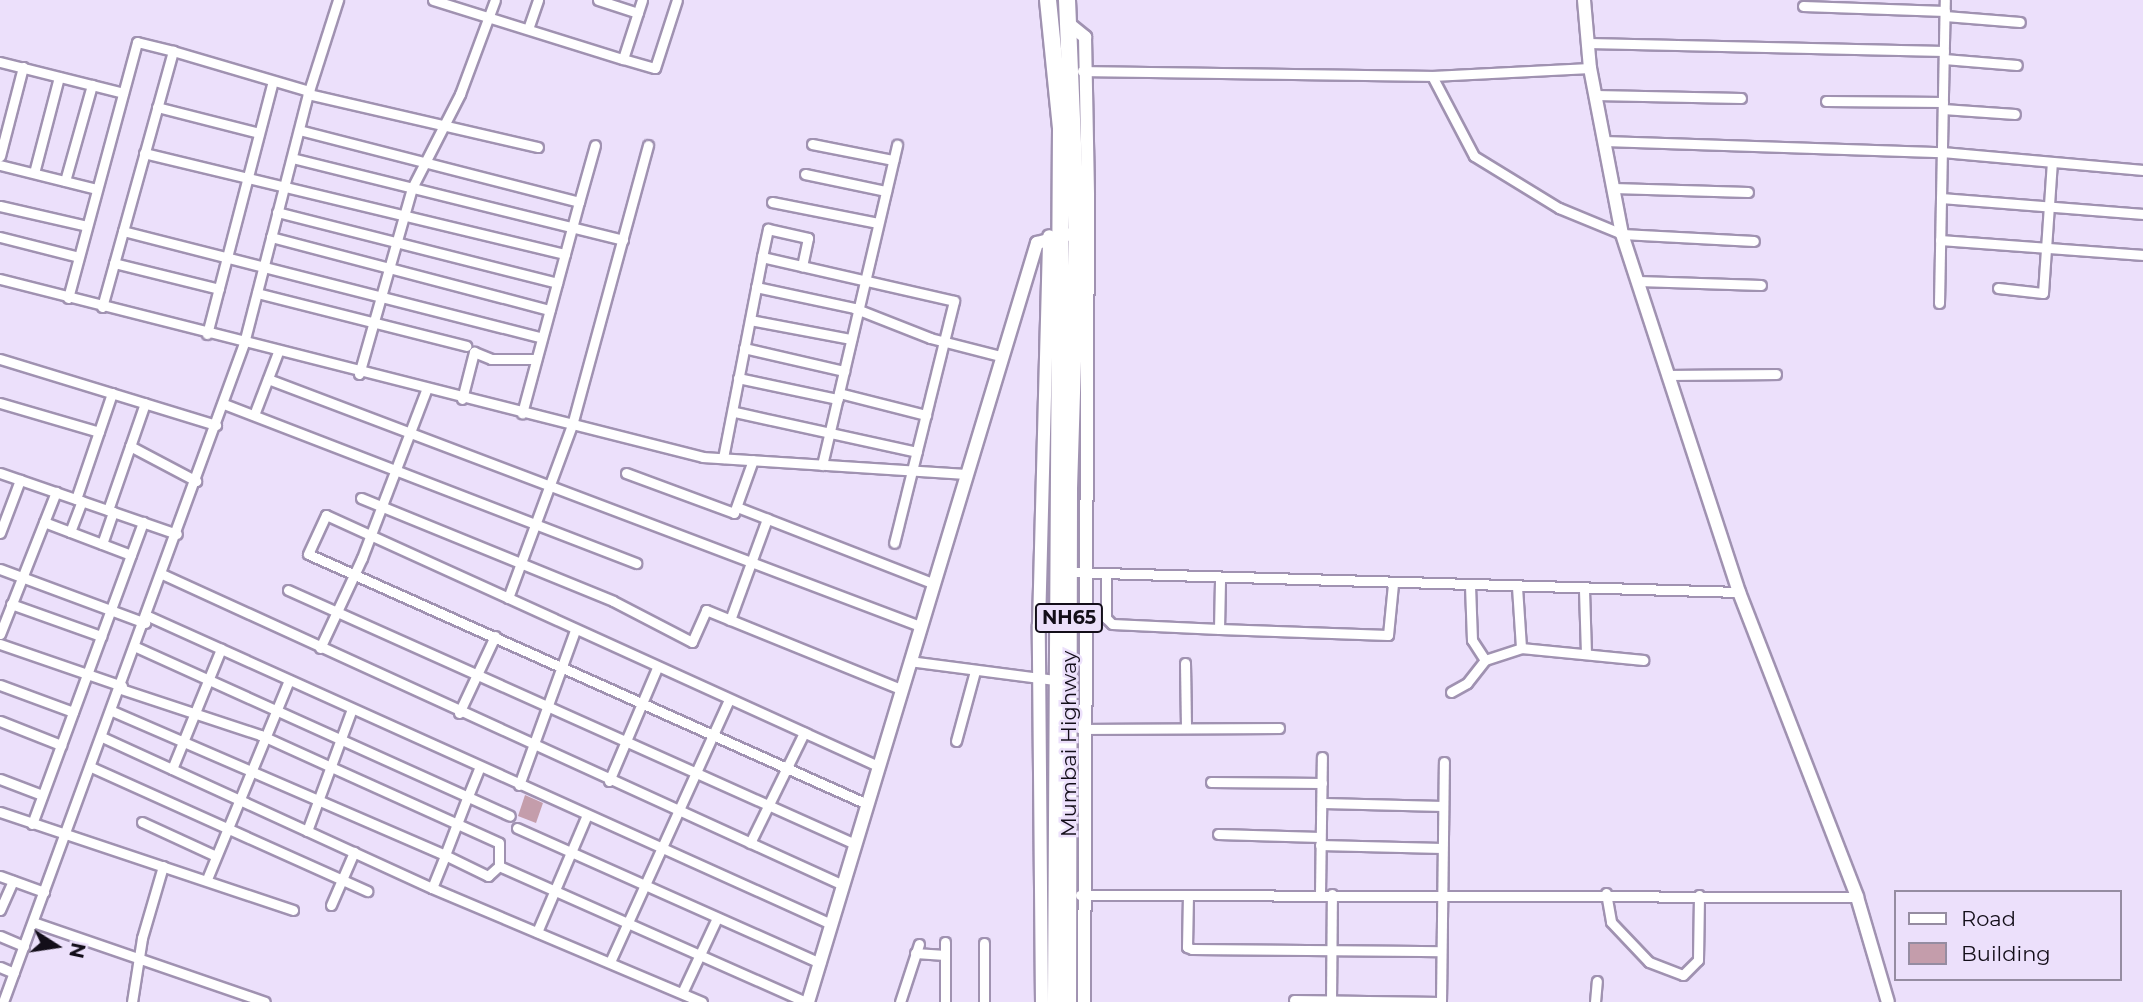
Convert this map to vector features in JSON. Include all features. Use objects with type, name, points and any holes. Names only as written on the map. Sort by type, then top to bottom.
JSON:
[{"type":"highway","name":"NH65","points":[[1048,0],[1060,129],[1060,205],[1068,234]]},
{"type":"highway","name":"NH65","points":[[1067,0],[1069,24],[1080,70],[1068,234]]},
{"type":"highway","name":"Mumbai Highway","points":[[1056,1002],[1048,680],[1060,265],[1068,234]]},
{"type":"highway","name":"Mumbai Highway","points":[[1068,234],[1069,572],[1077,730],[1075,896],[1068,1002]]},
{"type":"street","points":[[3,999],[136,647],[224,404],[244,343],[308,92],[338,0]]},
{"type":"street","points":[[433,0],[458,4],[489,17],[655,68],[677,0]]},
{"type":"street","points":[[359,374],[412,188],[444,125],[495,0]]},
{"type":"street","points":[[528,29],[538,0]]},
{"type":"street","points":[[598,0],[638,13]]},
{"type":"street","points":[[623,59],[642,0]]},
{"type":"street","points":[[1584,0],[1590,68],[1622,234],[1671,375],[1739,592],[1857,897],[1888,1002]]},
{"type":"street","points":[[1939,303],[1945,0]]},
{"type":"street","points":[[1803,6],[1945,13],[2020,22]]},
{"type":"street","points":[[68,298],[137,43],[173,51],[308,92],[538,147]]},
{"type":"street","points":[[1588,43],[1944,55],[2017,65]]},
{"type":"street","points":[[102,307],[173,51]]},
{"type":"street","points":[[0,62],[123,93]]},
{"type":"street","points":[[0,156],[23,67]]},
{"type":"street","points":[[1080,70],[1432,76],[1590,68]]},
{"type":"street","points":[[1432,76],[1474,156],[1559,208],[1622,234],[1755,241]]},
{"type":"street","points":[[34,173],[59,77]]},
{"type":"street","points":[[207,334],[273,81]]},
{"type":"street","points":[[65,181],[92,85]]},
{"type":"street","points":[[1595,95],[1741,98]]},
{"type":"street","points":[[1826,101],[1943,106],[2015,114]]},
{"type":"street","points":[[157,107],[259,133]]},
{"type":"street","points":[[299,130],[579,202]]},
{"type":"street","points":[[1604,141],[1942,152],[2143,170]]},
{"type":"street","points":[[812,144],[893,160]]},
{"type":"street","points":[[522,413],[595,145]]},
{"type":"street","points":[[508,598],[572,425],[648,145]]},
{"type":"street","points":[[822,464],[897,145]]},
{"type":"street","points":[[144,153],[565,254]]},
{"type":"street","points":[[292,158],[623,240]]},
{"type":"street","points":[[1998,288],[2043,293],[2052,162]]},
{"type":"street","points":[[0,165],[97,188]]},
{"type":"street","points":[[806,174],[886,191]]},
{"type":"street","points":[[1613,188],[1748,192]]},
{"type":"street","points":[[1941,198],[2143,214]]},
{"type":"street","points":[[772,202],[878,223]]},
{"type":"street","points":[[0,206],[87,226]]},
{"type":"street","points":[[278,212],[557,283]]},
{"type":"street","points":[[723,458],[735,412],[738,379],[768,229],[808,237],[802,266]]},
{"type":"street","points":[[123,231],[542,338]]},
{"type":"street","points":[[499,866],[807,1002],[1000,356],[1037,243],[1068,234]]},
{"type":"street","points":[[1068,234],[1086,573],[1077,730],[1279,728]]},
{"type":"street","points":[[1042,1002],[1048,680],[1068,234]]},
{"type":"street","points":[[0,237],[79,257]]},
{"type":"street","points":[[271,237],[550,310]]},
{"type":"street","points":[[1940,240],[2143,255]]},
{"type":"street","points":[[762,257],[954,301],[894,543]]},
{"type":"street","points":[[114,263],[219,289]]},
{"type":"street","points":[[0,279],[359,374],[723,458],[965,474]]},
{"type":"street","points":[[1638,281],[1761,285]]},
{"type":"street","points":[[756,287],[858,312],[944,342],[1000,356]]},
{"type":"street","points":[[257,293],[466,346]]},
{"type":"street","points":[[750,320],[851,339]]},
{"type":"street","points":[[744,348],[844,371]]},
{"type":"street","points":[[254,415],[278,352]]},
{"type":"street","points":[[462,399],[474,352],[491,359],[536,359]]},
{"type":"street","points":[[0,359],[216,425]]},
{"type":"street","points":[[1671,375],[1776,374]]},
{"type":"street","points":[[268,379],[920,626]]},
{"type":"street","points":[[738,379],[838,396],[926,415]]},
{"type":"street","points":[[320,648],[355,575],[383,507],[426,390]]},
{"type":"street","points":[[70,532],[112,393]]},
{"type":"street","points":[[0,403],[99,432]]},
{"type":"street","points":[[102,544],[145,403]]},
{"type":"street","points":[[224,404],[636,563]]},
{"type":"street","points":[[735,412],[917,453]]},
{"type":"street","points":[[130,446],[196,481]]},
{"type":"street","points":[[626,473],[734,513],[753,460]]},
{"type":"street","points":[[0,473],[177,534]]},
{"type":"street","points":[[0,533],[20,480]]},
{"type":"street","points":[[0,634],[56,492]]},
{"type":"street","points":[[361,498],[522,563],[692,642],[706,610],[901,689]]},
{"type":"street","points":[[737,507],[932,583]]},
{"type":"street","points":[[867,804],[308,554],[326,516],[878,766]]},
{"type":"street","points":[[730,620],[749,561],[767,519]]},
{"type":"street","points":[[44,522],[131,555]]},
{"type":"street","points":[[32,824],[143,522]]},
{"type":"street","points":[[0,569],[110,610],[146,619],[221,649],[831,924]]},
{"type":"street","points":[[1069,572],[1220,580],[1739,592]]},
{"type":"street","points":[[1106,574],[1106,618],[1112,624],[1388,635],[1393,584]]},
{"type":"street","points":[[162,575],[533,747],[843,885]]},
{"type":"street","points":[[1219,629],[1220,580]]},
{"type":"street","points":[[1470,586],[1472,640],[1485,660]]},
{"type":"street","points":[[1517,587],[1521,648]]},
{"type":"street","points":[[288,590],[695,775],[855,844]]},
{"type":"street","points":[[1584,590],[1586,654]]},
{"type":"street","points":[[12,604],[101,636]]},
{"type":"street","points":[[519,785],[575,630]]},
{"type":"street","points":[[459,713],[495,636]]},
{"type":"street","points":[[0,644],[265,737],[499,843],[499,866],[488,876],[319,799],[112,710]]},
{"type":"street","points":[[136,647],[510,816]]},
{"type":"street","points":[[1451,692],[1467,683],[1485,660],[1521,648],[1643,660]]},
{"type":"street","points":[[172,769],[221,649]]},
{"type":"street","points":[[909,661],[1048,680]]},
{"type":"street","points":[[1185,663],[1186,728]]},
{"type":"street","points":[[608,780],[657,668]]},
{"type":"street","points":[[956,741],[975,671]]},
{"type":"street","points":[[206,879],[289,680]]},
{"type":"street","points":[[0,685],[73,712]]},
{"type":"street","points":[[610,962],[729,700]]},
{"type":"street","points":[[307,831],[352,709]]},
{"type":"street","points":[[0,721],[61,745]]},
{"type":"street","points":[[750,844],[804,733]]},
{"type":"street","points":[[102,737],[432,888],[702,1002]]},
{"type":"street","points":[[1320,894],[1322,757]]},
{"type":"street","points":[[1294,1000],[1441,1002],[1444,762]]},
{"type":"street","points":[[90,767],[367,891]]},
{"type":"street","points":[[432,888],[480,767]]},
{"type":"street","points":[[0,779],[42,795]]},
{"type":"street","points":[[1211,782],[1322,783]]},
{"type":"street","points":[[1323,803],[1443,806]]},
{"type":"street","points":[[0,812],[64,836],[206,879],[293,910]]},
{"type":"street","points":[[537,932],[587,815]]},
{"type":"street","points":[[142,822],[216,856]]},
{"type":"street","points":[[517,828],[820,963]]},
{"type":"street","points":[[1218,834],[1443,848]]},
{"type":"street","points":[[331,905],[354,852]]},
{"type":"street","points":[[132,1002],[138,960],[163,866]]},
{"type":"street","points":[[0,876],[44,892]]},
{"type":"street","points":[[0,910],[13,880]]},
{"type":"street","points":[[1083,1002],[1075,896],[1606,893],[1857,897]]},
{"type":"street","points":[[1606,893],[1611,922],[1649,962],[1683,975],[1698,960],[1699,895]]},
{"type":"street","points":[[1331,1001],[1332,894]]},
{"type":"street","points":[[1188,895],[1187,947],[1192,949],[1441,951]]},
{"type":"street","points":[[682,993],[717,918]]},
{"type":"street","points":[[33,922],[265,1002]]},
{"type":"street","points":[[0,936],[24,946]]},
{"type":"street","points":[[945,942],[945,1002]]},
{"type":"street","points":[[984,943],[984,1002]]},
{"type":"street","points":[[900,1002],[917,948],[945,955]]},
{"type":"street","points":[[0,967],[14,972]]},
{"type":"street","points":[[1595,1002],[1597,981]]},
{"type":"building","points":[[525,795],[543,803],[536,823],[518,816]]}]
